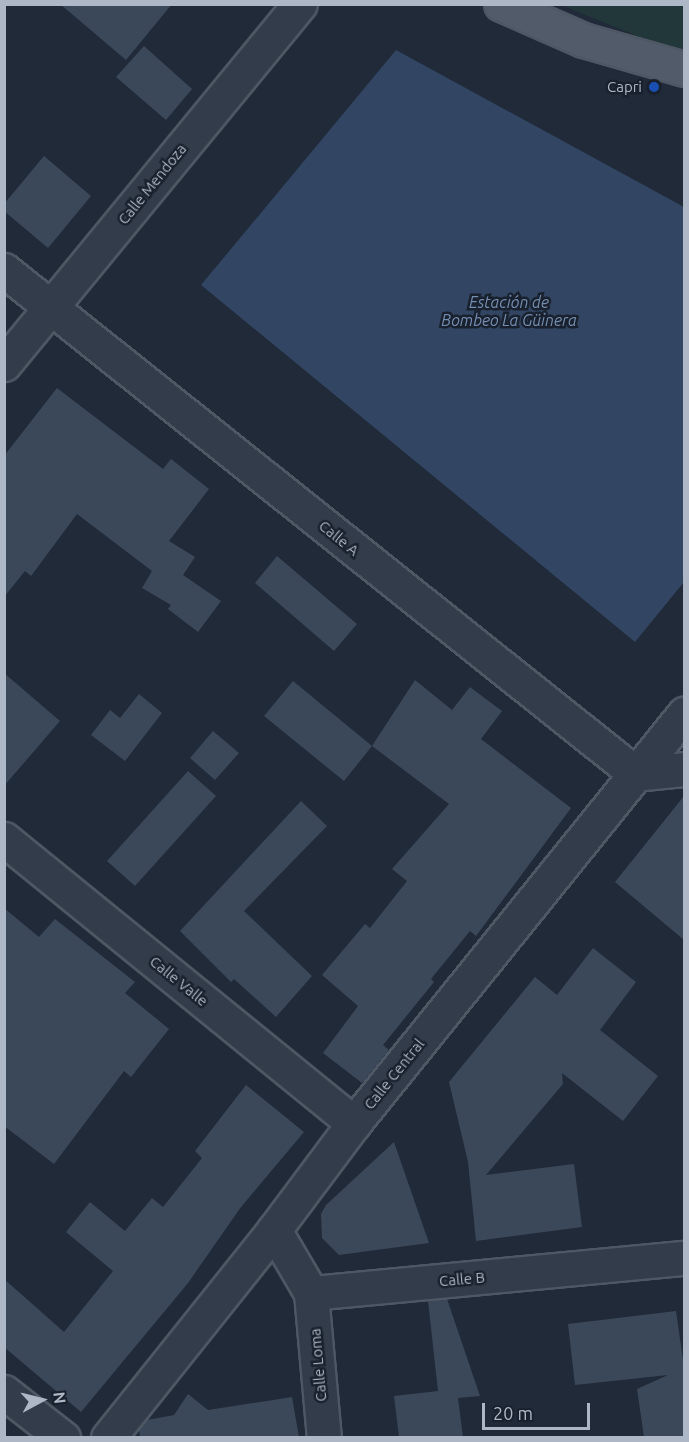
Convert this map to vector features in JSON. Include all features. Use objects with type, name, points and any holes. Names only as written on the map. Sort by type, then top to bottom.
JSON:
[{"type":"main road","points":[[501,4],[583,40],[684,69]]},
{"type":"street","name":"Calle Mendoza","points":[[4,364],[300,4]]},
{"type":"street","name":"Calle A","points":[[4,270],[636,774]]},
{"type":"street","name":"Calle Central","points":[[108,1437],[274,1230],[354,1123],[684,714]]},
{"type":"street","points":[[636,774],[684,769]]},
{"type":"street","name":"Calle Valle","points":[[4,838],[354,1123]]},
{"type":"street","points":[[274,1230],[311,1293]]},
{"type":"street","name":"Calle B","points":[[311,1293],[684,1258]]},
{"type":"street","name":"Calle Loma","points":[[311,1293],[324,1437]]},
{"type":"street","points":[[4,1392],[63,1437]]},
{"type":"green space","points":[[561,5],[684,5],[684,50],[652,42]]},
{"type":"water","name":"Estación de Bombeo La Güinera","points":[[396,50],[684,207],[684,582],[635,642],[201,285]]},
{"type":"building","points":[[60,4],[172,4],[126,60]]},
{"type":"building","points":[[144,46],[192,89],[166,120],[116,77]]},
{"type":"building","points":[[44,156],[91,196],[48,248],[4,211],[4,204]]},
{"type":"building","points":[[57,388],[163,469],[171,459],[209,489],[169,541],[195,557],[183,575],[221,601],[198,632],[168,609],[171,605],[142,588],[152,571],[77,514],[31,576],[25,571],[4,597],[4,456]]},
{"type":"building","points":[[277,556],[357,624],[334,651],[255,583]]},
{"type":"building","points":[[4,673],[60,721],[4,786]]},
{"type":"building","points":[[415,680],[452,710],[470,687],[502,711],[481,739],[571,808],[476,936],[470,931],[431,979],[434,982],[383,1045],[389,1050],[362,1083],[323,1053],[358,1006],[322,975],[365,924],[370,928],[407,881],[392,869],[449,804],[372,746]]},
{"type":"building","points":[[293,681],[372,746],[344,781],[264,716]]},
{"type":"building","points":[[139,694],[162,713],[125,761],[91,735],[110,710],[120,718]]},
{"type":"building","points":[[213,731],[239,753],[215,780],[190,758]]},
{"type":"building","points":[[188,771],[216,796],[135,886],[107,861]]},
{"type":"building","points":[[684,796],[684,940],[615,882]]},
{"type":"building","points":[[301,801],[327,826],[244,911],[312,976],[276,1017],[234,979],[231,982],[180,931]]},
{"type":"building","points":[[4,908],[39,937],[55,919],[135,982],[125,993],[169,1029],[131,1077],[124,1071],[54,1164],[4,1126]]},
{"type":"building","points":[[593,948],[636,982],[600,1030],[658,1076],[623,1121],[562,1073],[563,1084],[486,1175],[574,1164],[582,1227],[476,1241],[468,1162],[449,1082],[535,977],[557,995]]},
{"type":"building","points":[[246,1085],[304,1132],[241,1207],[188,1283],[81,1412],[4,1347],[4,1279],[64,1332],[113,1271],[66,1232],[90,1202],[125,1231],[152,1198],[163,1207],[202,1158],[195,1151]]},
{"type":"building","points":[[394,1142],[429,1243],[339,1255],[322,1238],[321,1214],[326,1205]]},
{"type":"building","points":[[447,1299],[480,1396],[458,1398],[463,1437],[399,1437],[394,1396],[438,1391],[428,1301]]},
{"type":"building","points":[[676,1311],[684,1367],[684,1437],[644,1437],[637,1389],[668,1375],[575,1385],[568,1324]]},
{"type":"building","points":[[188,1394],[208,1410],[292,1397],[299,1437],[140,1437],[139,1429],[147,1420],[174,1415]]},
{"type":"place","name":"Capri","points":[[654,87]]}]
